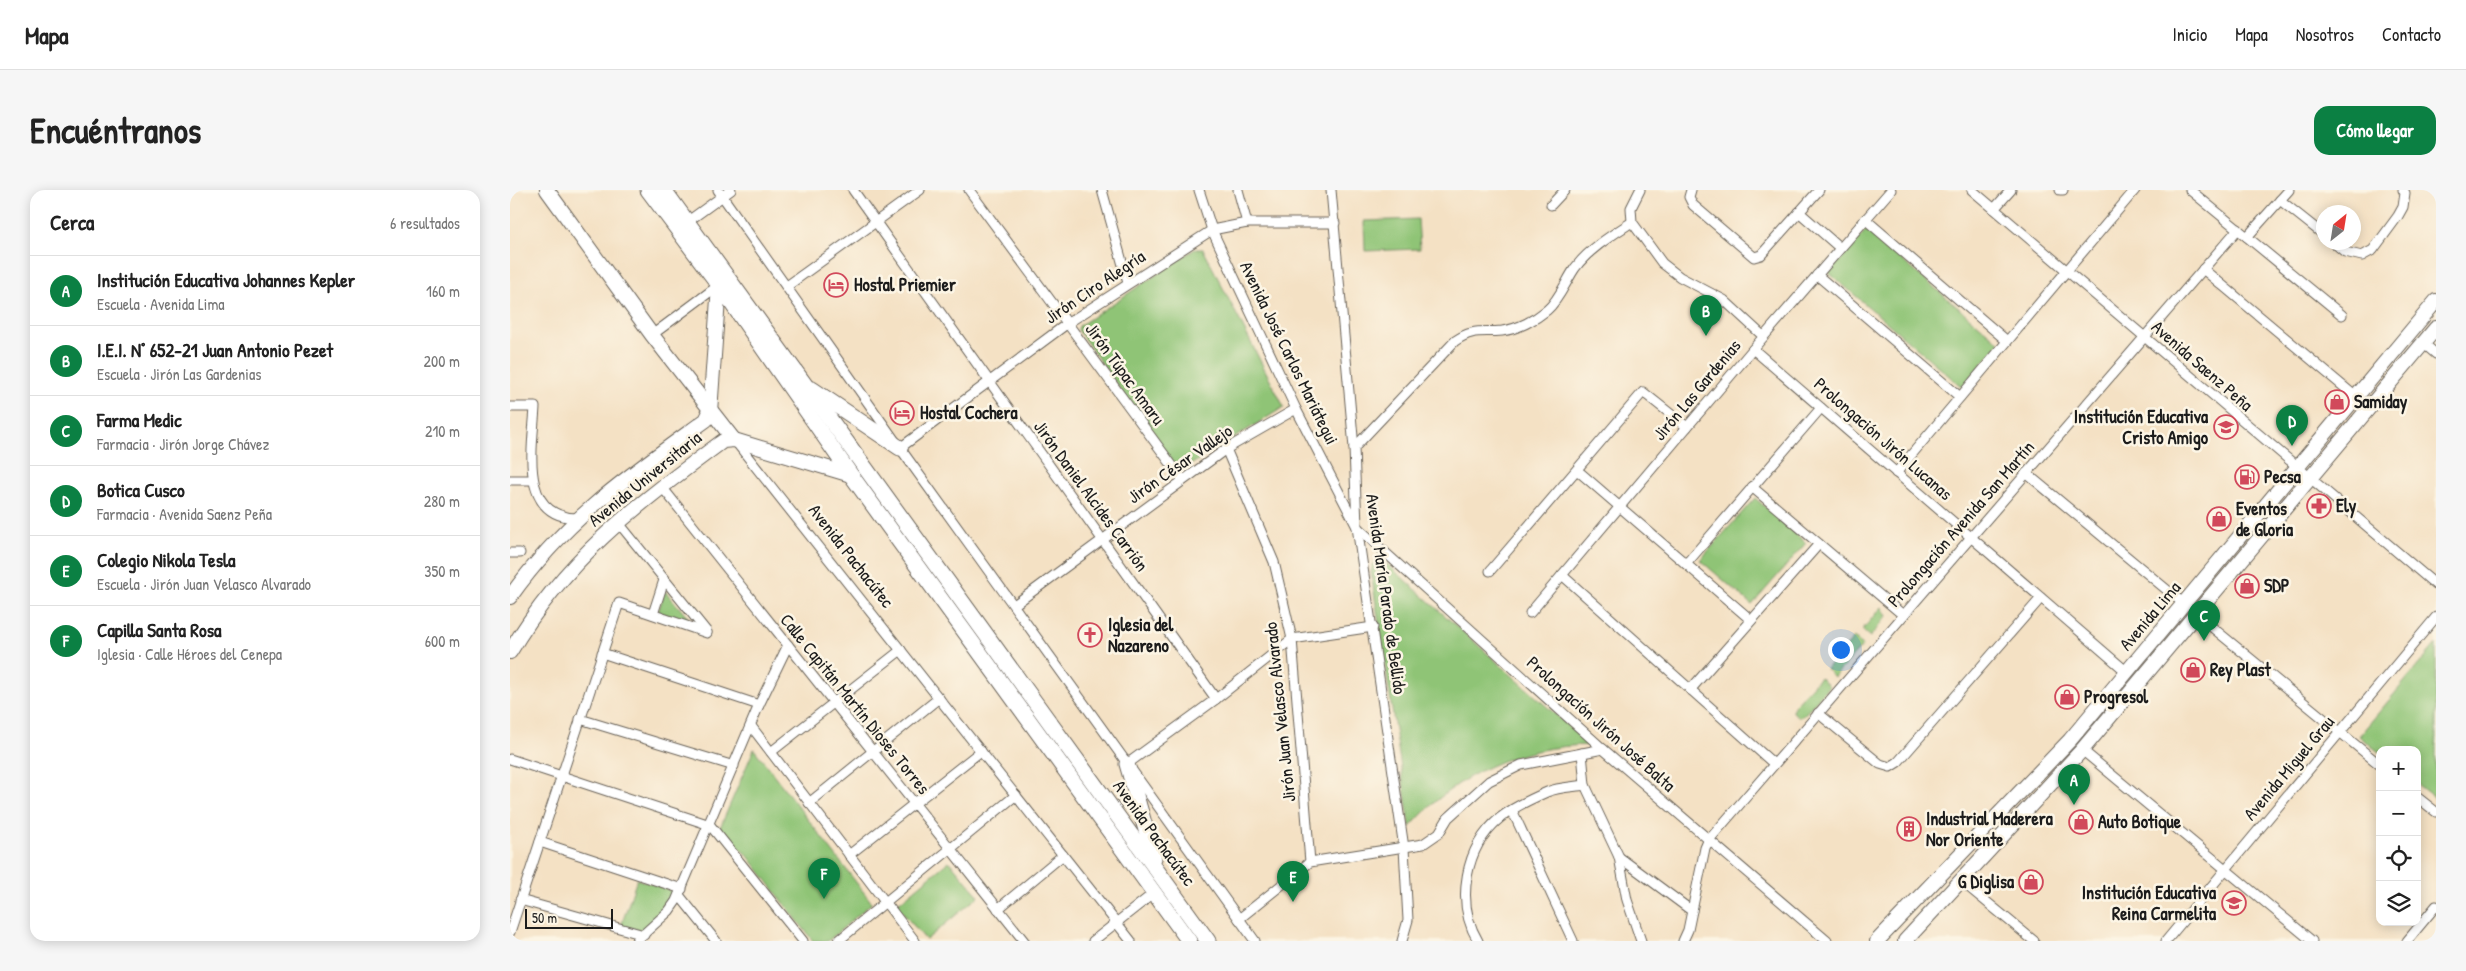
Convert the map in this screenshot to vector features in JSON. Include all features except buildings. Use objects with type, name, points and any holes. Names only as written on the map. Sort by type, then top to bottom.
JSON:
[{"type":"main road","name":"Avenida Pachacútec","points":[[547,190],[652,335],[710,412],[734,440]]},
{"type":"main road","name":"Avenida Pachacútec","points":[[648,190],[802,382],[1158,869],[1208,941]]},
{"type":"main road","name":"Avenida Pachacútec","points":[[664,190],[687,222],[723,282],[851,476],[1189,941]]},
{"type":"main road","name":"Avenida Universitaria","points":[[510,597],[536,562],[577,518],[608,492],[706,420],[710,412],[723,282]]},
{"type":"main road","name":"Avenida Lima","points":[[1877,941],[2070,740],[2436,301]]},
{"type":"main road","name":"Avenida Lima","points":[[1907,939],[2082,750],[2308,478],[2436,328]]},
{"type":"main road","points":[[802,382],[900,448]]},
{"type":"main road","name":"Avenida Universitaria","points":[[510,652],[558,583],[588,549],[618,522],[723,441],[734,440]]},
{"type":"main road","points":[[734,440],[851,476]]},
{"type":"main road","points":[[1127,764],[1158,869]]},
{"type":"street","points":[[687,222],[720,193],[731,190]]},
{"type":"street","name":"Jirón Daniel Alcides Carrión","points":[[854,190],[1216,699]]},
{"type":"street","points":[[786,286],[920,190]]},
{"type":"street","name":"Jirón Túpac Amaru","points":[[969,190],[1183,480]]},
{"type":"street","points":[[1102,190],[1128,283]]},
{"type":"street","name":"Avenida José Carlos Mariátegui","points":[[1199,190],[1212,230],[1296,409],[1357,527]]},
{"type":"street","points":[[1238,190],[1247,224]]},
{"type":"street","name":"Avenida María Parado de Bellido","points":[[1332,190],[1354,448],[1357,527],[1404,848],[1408,920],[1402,941]]},
{"type":"street","points":[[1550,205],[1564,190]]},
{"type":"street","points":[[1640,190],[1631,208],[1632,222],[1662,263],[1680,277],[1724,300],[1763,336]]},
{"type":"street","points":[[1691,190],[1689,197],[1693,205],[1754,258],[1761,255],[1818,190]]},
{"type":"street","name":"Jirón Las Gardenias","points":[[1530,613],[1763,336],[1891,190]]},
{"type":"street","name":"Avenida Saenz Peña","points":[[1972,190],[2296,468],[2436,585]]},
{"type":"street","points":[[1994,209],[2011,190]]},
{"type":"street","points":[[1896,473],[2134,190]]},
{"type":"street","points":[[2190,190],[2342,315]]},
{"type":"street","points":[[2247,237],[2289,190]]},
{"type":"street","points":[[2343,250],[2362,256],[2373,250],[2403,207],[2405,193],[2403,190]]},
{"type":"street","name":"Avenida Pachacútec","points":[[720,193],[900,448],[1255,941]]},
{"type":"street","points":[[2280,200],[2316,229]]},
{"type":"street","points":[[1799,212],[1840,248]]},
{"type":"street","points":[[1865,219],[2007,341]]},
{"type":"street","points":[[1354,448],[1455,340],[1466,333],[1478,330],[1505,331],[1519,327],[1549,309],[1576,266],[1604,241],[1632,222]]},
{"type":"street","name":"Jirón Ciro Alegría","points":[[900,448],[1068,323],[1212,230],[1247,224],[1335,223]]},
{"type":"street","name":"Prolongación Avenida San Martín","points":[[1708,841],[2238,229]]},
{"type":"street","points":[[2203,269],[2356,397]]},
{"type":"street","points":[[1817,275],[1960,397]]},
{"type":"street","points":[[652,335],[723,282]]},
{"type":"street","points":[[2423,343],[2436,354]]},
{"type":"street","name":"Prolongación Jirón Lucanas","points":[[1753,348],[2127,672]]},
{"type":"street","points":[[1490,571],[1643,392],[1687,427]]},
{"type":"street","points":[[510,406],[535,407],[532,480],[541,501],[565,518],[577,518]]},
{"type":"street","points":[[1686,564],[1822,408]]},
{"type":"street","name":"Jirón César Vallejo","points":[[1014,605],[1226,449],[1296,409]]},
{"type":"street","name":"Avenida Pachacútec","points":[[734,440],[1132,941]]},
{"type":"street","name":"Jirón Juan Velasco Alvarado","points":[[1226,449],[1274,562],[1292,639],[1310,862]]},
{"type":"street","points":[[1577,470],[1751,620]]},
{"type":"street","points":[[2026,473],[2184,604]]},
{"type":"street","points":[[510,480],[532,480]]},
{"type":"street","name":"Calle Capitán Martín Dioses Torres","points":[[662,487],[1024,941]]},
{"type":"street","points":[[1752,487],[1903,615]]},
{"type":"street","points":[[510,932],[619,603],[707,633],[618,522]]},
{"type":"street","name":"Prolongación Jirón José Balta","points":[[1357,527],[1708,841],[1827,941]]},
{"type":"street","points":[[1690,690],[1819,544]]},
{"type":"street","points":[[510,553],[520,553]]},
{"type":"street","points":[[1562,575],[1774,764]]},
{"type":"street","points":[[653,614],[664,580]]},
{"type":"street","points":[[1818,713],[1880,764],[1890,767],[1898,762],[2041,598]]},
{"type":"street","points":[[2196,614],[2376,762]]},
{"type":"street","name":"Avenida Miguel Grau","points":[[2166,941],[2436,617]]},
{"type":"street","points":[[1127,764],[1216,699],[1292,639],[1373,627]]},
{"type":"street","points":[[520,900],[639,939],[669,910],[680,892],[710,825],[759,705],[788,645]]},
{"type":"street","points":[[770,752],[901,650]]},
{"type":"street","points":[[602,653],[759,705]]},
{"type":"street","points":[[810,803],[939,698]]},
{"type":"street","points":[[580,719],[734,766]]},
{"type":"street","points":[[750,726],[915,941]]},
{"type":"street","points":[[1239,918],[1310,862],[1423,844],[1439,833],[1448,818],[1490,781],[1522,765],[1603,748]]},
{"type":"street","points":[[2082,750],[2312,941]]},
{"type":"street","points":[[849,855],[981,751]]},
{"type":"street","points":[[1582,753],[1585,786],[1619,857],[1627,900],[1641,941]]},
{"type":"street","points":[[510,759],[710,825],[803,941]]},
{"type":"street","points":[[1478,941],[1466,906],[1465,883],[1470,863],[1482,840],[1499,819],[1512,810],[1549,791],[1585,786]]},
{"type":"street","points":[[838,941],[1016,795]]},
{"type":"street","points":[[2421,800],[2436,812]]},
{"type":"street","points":[[1512,810],[1573,941]]},
{"type":"street","points":[[1683,941],[1688,930],[1708,841]]},
{"type":"street","points":[[540,842],[680,892],[716,941]]},
{"type":"street","points":[[998,908],[1063,855]]},
{"type":"street","points":[[1619,857],[1692,911]]},
{"type":"street","points":[[1960,880],[2034,941]]},
{"type":"street","points":[[1093,941],[1154,893]]},
{"type":"street","points":[[2407,941],[2436,906]]},
{"type":"green space","points":[[1418,219],[1420,249],[1365,251],[1364,221]]},
{"type":"green space","points":[[1866,230],[2000,343],[1962,387],[1829,273]]},
{"type":"green space","points":[[1195,249],[1203,249],[1284,407],[1184,469],[1177,469],[1078,330],[1079,326]]},
{"type":"green space","points":[[1755,498],[1806,543],[1752,605],[1700,560]]},
{"type":"green space","points":[[1380,561],[1387,564],[1590,745],[1538,751],[1514,757],[1491,766],[1448,792],[1428,808],[1410,827],[1371,572],[1373,565]]},
{"type":"green space","points":[[665,591],[695,626],[658,612]]},
{"type":"green space","points":[[1882,607],[1887,616],[1870,637],[1862,630]]},
{"type":"green space","points":[[1854,638],[1863,645],[1834,677],[1826,669]]},
{"type":"green space","points":[[2436,644],[2436,799],[2421,787],[2421,746],[2376,746],[2376,750],[2359,736]]},
{"type":"green space","points":[[1820,677],[1829,686],[1804,715],[1799,717],[1793,712],[1794,706]]},
{"type":"green space","points":[[754,749],[872,903],[828,941],[813,941],[748,856],[719,830]]},
{"type":"green space","points":[[949,861],[979,896],[926,940],[896,905]]},
{"type":"green space","points":[[637,879],[675,892],[668,907],[643,931],[621,926]]},
{"type":"place","name":"Hostal Priemier","points":[[836,285]]},
{"type":"place","name":"I.E.I. N° 652-21 Juan Antonio Pezet","points":[[1706,336]]},
{"type":"place","name":"Samiday","points":[[2337,402]]},
{"type":"place","name":"Hostal Cochera","points":[[902,413]]},
{"type":"place","name":"Institución Educativa Cristo Amigo","points":[[2226,427]]},
{"type":"place","name":"Botica Cusco","points":[[2292,446]]},
{"type":"place","name":"Pecsa","points":[[2247,477]]},
{"type":"place","name":"Ely","points":[[2319,506]]},
{"type":"place","name":"Eventos de Gloria","points":[[2219,519]]},
{"type":"place","name":"SDP","points":[[2247,586]]},
{"type":"place","name":"Iglesia del Nazareno","points":[[1090,635]]},
{"type":"place","name":"Farma Medic","points":[[2204,641]]},
{"type":"place","name":"Rey Plast","points":[[2193,670]]},
{"type":"place","name":"Progresol","points":[[2067,697]]},
{"type":"place","name":"Institución Educativa Johannes Kepler","points":[[2074,805]]},
{"type":"place","name":"Auto Botique","points":[[2081,822]]},
{"type":"place","name":"Industrial Maderera Nor Oriente","points":[[1909,829]]},
{"type":"place","name":"G Diglisa","points":[[2031,882]]},
{"type":"place","name":"Capilla Santa Rosa","points":[[824,899]]},
{"type":"place","name":"Colegio Nikola Tesla","points":[[1293,902]]},
{"type":"place","name":"Institución Educativa Reina Carmelita","points":[[2234,903]]}]
